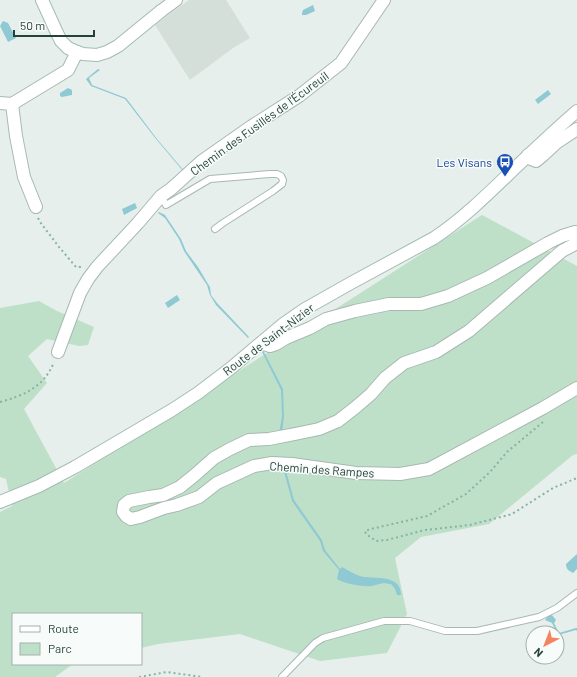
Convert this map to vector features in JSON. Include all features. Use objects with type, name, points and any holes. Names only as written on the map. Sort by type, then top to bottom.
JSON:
[{"type":"street","points":[[42,0],[61,41],[68,48],[77,52],[97,55],[118,46],[176,0]]},
{"type":"street","name":"Chemin des Fusillés de l'Écureuil","points":[[58,352],[80,293],[88,279],[161,196],[202,160],[299,96],[341,63],[384,0]]},
{"type":"street","points":[[0,103],[12,104],[68,70],[77,52]]},
{"type":"street","points":[[12,104],[24,178],[36,207]]},
{"type":"street","name":"Route de Saint-Nizier","points":[[0,502],[39,486],[75,467],[172,410],[231,368],[282,325],[311,305],[445,231],[476,205],[577,110]]},
{"type":"street","points":[[528,155],[531,159],[536,161],[556,143],[577,129]]},
{"type":"street","points":[[261,343],[270,346],[276,344],[326,319],[355,311],[389,304],[421,304],[448,296],[487,278],[548,242],[574,232],[577,234]]},
{"type":"street","name":"Chemin des Rampes","points":[[577,243],[562,251],[469,331],[436,352],[404,363],[386,378],[371,394],[338,421],[319,429],[291,435],[269,439],[249,440],[230,448],[214,458],[180,487],[164,495],[129,501],[124,505],[123,512],[131,519],[177,505],[199,497],[217,483],[254,466],[272,463],[292,464],[356,473],[400,474],[429,469],[536,412],[577,388]]},
{"type":"lane","points":[[161,196],[166,205],[210,179],[270,174],[278,174],[281,176],[283,180],[282,184],[215,229]]},
{"type":"lane","points":[[282,677],[315,643],[331,636],[384,621],[410,621],[445,631],[477,631],[539,617],[557,608],[577,593]]},
{"type":"path","points":[[36,207],[40,222],[59,248],[76,267],[97,267]]},
{"type":"path","points":[[0,402],[16,398],[40,383],[46,377],[58,352]]},
{"type":"path","points":[[544,420],[506,452],[490,472],[466,494],[427,516],[371,529],[365,531],[366,534],[376,541],[387,540],[425,530],[470,525],[512,514],[553,488],[577,478]]},
{"type":"path","points":[[139,677],[166,672],[202,677]]},
{"type":"shaded area","points":[[189,0],[226,0],[250,38],[233,48],[190,80],[155,25]]},
{"type":"green space","points":[[482,215],[577,266],[577,454],[573,455],[489,524],[421,537],[395,558],[407,614],[387,653],[320,661],[240,634],[158,644],[142,648],[142,613],[12,613],[12,665],[72,665],[55,677],[0,677],[0,512],[12,506],[6,479],[0,477],[0,308],[39,301],[57,311],[94,327],[88,345],[79,346],[47,339],[28,356],[47,383],[24,409],[64,483]]},
{"type":"water","points":[[313,5],[315,11],[302,15],[303,10]]},
{"type":"water","points":[[3,21],[8,23],[16,38],[8,42],[0,26]]},
{"type":"water","points":[[98,69],[100,70],[89,78],[92,85],[126,98],[157,139],[185,172],[156,139],[125,99],[91,86],[86,79]]},
{"type":"water","points":[[68,88],[72,90],[72,95],[60,96],[60,93]]},
{"type":"water","points":[[548,90],[551,94],[538,104],[535,100]]},
{"type":"water","points":[[135,203],[137,208],[124,215],[122,209]]},
{"type":"water","points":[[159,212],[165,215],[181,239],[186,251],[210,287],[211,295],[249,337],[248,338],[216,305],[210,295],[207,285],[184,251],[179,239],[165,218],[158,213]]},
{"type":"water","points":[[177,295],[180,300],[168,308],[165,303]]},
{"type":"water","points":[[262,348],[283,389],[284,417],[282,433],[279,434],[282,416],[281,390],[261,350]]},
{"type":"water","points":[[282,464],[284,464],[294,500],[322,540],[325,550],[340,569],[342,567],[360,576],[392,580],[397,583],[400,588],[401,595],[397,595],[391,584],[383,583],[372,586],[364,586],[349,584],[337,579],[339,570],[323,551],[320,541],[292,501]]},
{"type":"water","points":[[577,554],[577,569],[573,573],[566,567],[566,564]]},
{"type":"water","points":[[552,615],[556,620],[554,623],[555,625],[545,620],[548,616]]},
{"type":"water","points":[[577,628],[577,631],[565,633],[565,631]]},
{"type":"place","name":"Les Visans","points":[[505,177]]}]
